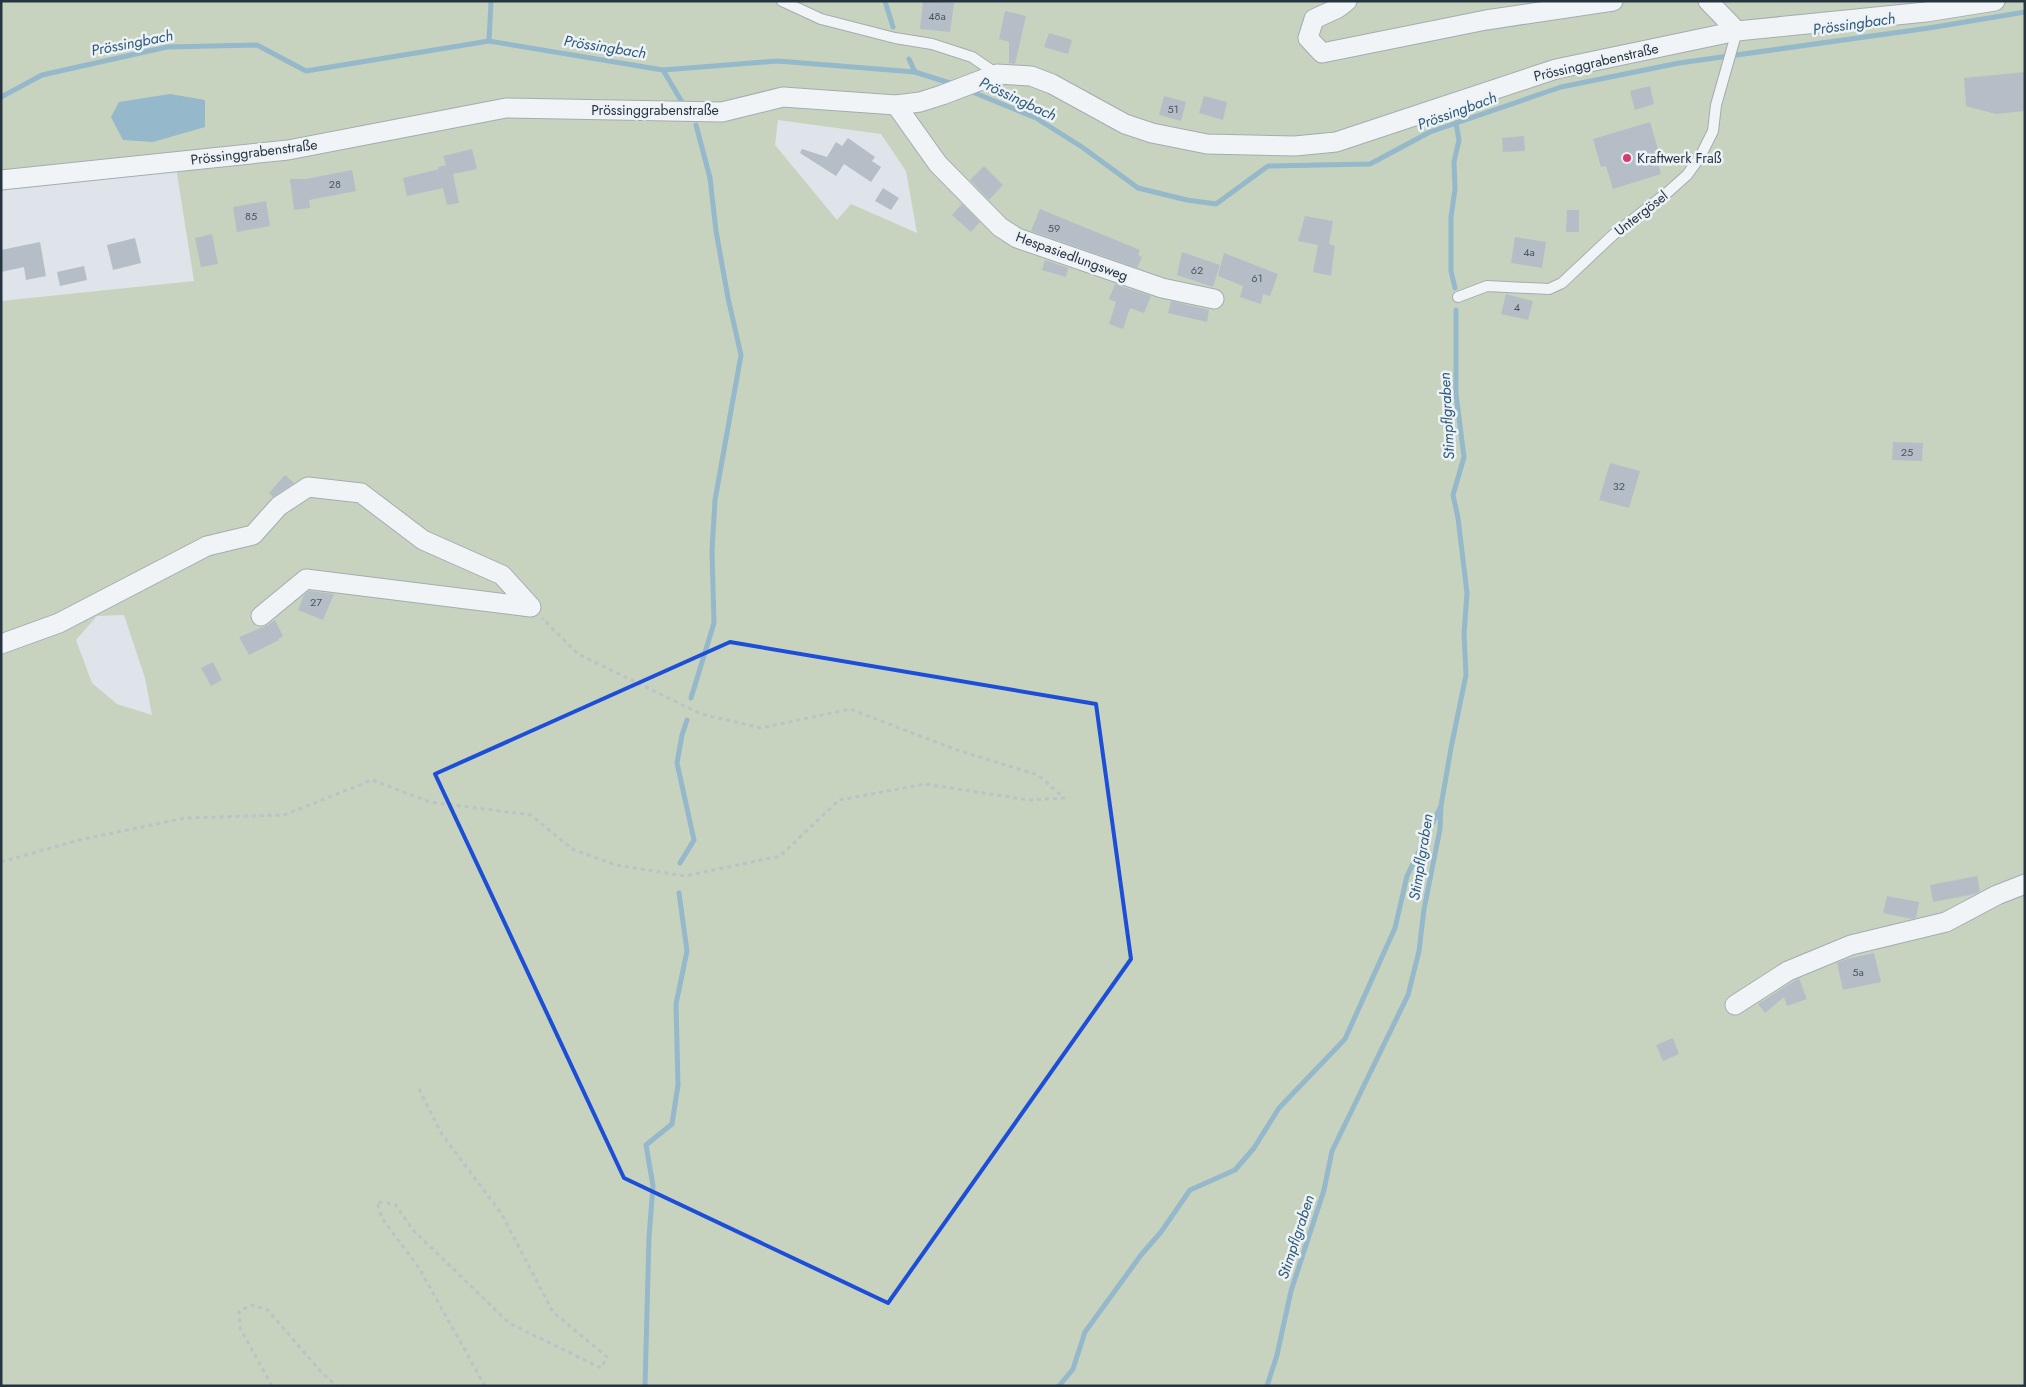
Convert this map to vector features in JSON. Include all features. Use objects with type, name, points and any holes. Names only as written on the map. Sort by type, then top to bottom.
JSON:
[{"type":"street","points":[[1347,1],[1338,8],[1314,19],[1308,38],[1322,53],[1486,20],[1613,1]]},
{"type":"street","points":[[1708,1],[1735,38]]},
{"type":"street","name":"Prössinggrabenstraße","points":[[1,180],[288,150],[506,108],[722,112],[783,97],[896,104],[920,102],[997,74],[1030,76],[1052,84],[1125,124],[1168,137],[1207,144],[1295,146],[1336,142],[1556,68],[1735,38],[1995,1]]},
{"type":"street","name":"Hespasiedlungsweg","points":[[896,104],[938,164],[1000,227],[1017,238],[1162,288],[1214,299]]},
{"type":"street","points":[[1,644],[59,623],[207,546],[254,535],[279,506],[308,487],[361,494],[423,540],[502,575],[531,607]]},
{"type":"street","points":[[261,616],[306,579],[531,607]]},
{"type":"street","points":[[1735,1005],[1788,971],[1851,945],[1946,922],[1997,895],[2025,884]]},
{"type":"lane","points":[[782,1],[820,18],[895,38],[932,44],[972,56],[997,74]]},
{"type":"lane","name":"Untergösel","points":[[1458,297],[1487,286],[1549,289],[1562,283],[1613,235],[1687,175],[1700,157],[1713,131],[1716,105],[1735,38]]},
{"type":"path","points":[[1,862],[79,840],[185,818],[284,815],[372,780],[430,802],[531,815],[572,849],[616,865],[685,876],[780,856],[839,800],[924,784],[1029,800],[1064,798],[1038,776],[954,749],[850,709],[761,728],[701,714],[578,654],[531,607]]},
{"type":"path","points":[[419,1090],[441,1133],[501,1213],[553,1312],[607,1357],[601,1368],[509,1323],[413,1230],[395,1204],[377,1202],[382,1218],[419,1268],[485,1386]]},
{"type":"path","points":[[272,1386],[240,1328],[240,1311],[252,1305],[268,1310],[321,1372],[337,1386]]},
{"type":"highlighted area","points":[[730,642],[1096,704],[1131,959],[888,1303],[624,1178],[435,774]]},
{"type":"green space","points":[[1,1],[2025,1],[2025,1386],[1,1386],[1,301],[194,281],[174,155],[1,173]],"holes":[[[778,120],[881,134],[906,171],[917,233],[851,204],[837,220],[775,145]],[[124,615],[145,678],[152,715],[117,704],[92,683],[76,640],[97,616]]]},
{"type":"water","points":[[170,94],[205,100],[205,127],[153,142],[123,140],[111,117],[119,102]]},
{"type":"building","points":[[923,1],[954,3],[950,32],[920,29]]},
{"type":"building","points":[[1005,11],[1026,16],[1015,64],[1009,63],[1009,42],[999,39]]},
{"type":"building","points":[[1049,33],[1072,40],[1068,54],[1044,47]]},
{"type":"building","points":[[2025,72],[2025,111],[1996,114],[1966,106],[1964,78]]},
{"type":"building","points":[[1650,86],[1654,104],[1635,110],[1630,91]]},
{"type":"building","points":[[1164,96],[1186,102],[1181,121],[1159,115]]},
{"type":"building","points":[[1204,96],[1227,102],[1223,120],[1199,113]]},
{"type":"building","name":"Kraftwerk Fraß","points":[[1650,122],[1658,149],[1654,151],[1661,174],[1613,189],[1606,166],[1601,167],[1593,139]]},
{"type":"building","points":[[1524,136],[1525,151],[1503,152],[1502,138]]},
{"type":"building","points":[[848,138],[875,157],[872,161],[881,167],[871,182],[844,164],[836,176],[800,153],[802,149],[827,157],[836,142],[842,146]]},
{"type":"building","points":[[472,149],[477,169],[453,174],[459,203],[447,205],[443,188],[407,196],[403,178],[439,169],[438,167],[446,165],[443,156]]},
{"type":"building","points":[[984,166],[1003,185],[989,200],[970,180]]},
{"type":"building","points":[[352,170],[356,191],[309,200],[310,208],[294,210],[290,179],[306,179]]},
{"type":"building","points":[[883,188],[899,198],[891,210],[875,201]]},
{"type":"building","points":[[266,201],[270,226],[237,232],[233,207]]},
{"type":"building","points":[[962,204],[980,222],[971,232],[952,215]]},
{"type":"building","points":[[1040,209],[1140,250],[1138,255],[1142,257],[1137,268],[1031,231]]},
{"type":"building","points":[[1567,210],[1579,210],[1579,232],[1566,232]]},
{"type":"building","points":[[1305,216],[1333,221],[1329,244],[1335,246],[1331,276],[1313,272],[1318,245],[1298,241]]},
{"type":"building","points":[[212,234],[218,264],[201,267],[195,238]]},
{"type":"building","points":[[1515,237],[1546,242],[1542,268],[1511,263]]},
{"type":"building","points":[[135,238],[141,263],[113,270],[107,245]]},
{"type":"building","points":[[40,242],[46,276],[26,280],[24,267],[1,272],[1,250]]},
{"type":"building","points":[[1182,252],[1220,265],[1213,287],[1177,275]]},
{"type":"building","points":[[1224,253],[1278,274],[1270,296],[1263,294],[1261,304],[1240,297],[1243,286],[1218,276]]},
{"type":"building","points":[[1045,260],[1068,268],[1066,277],[1042,270]]},
{"type":"building","points":[[84,266],[87,280],[60,286],[57,272]]},
{"type":"building","points":[[1115,284],[1151,296],[1144,313],[1130,308],[1123,329],[1109,324],[1116,302],[1109,299]]},
{"type":"building","points":[[1506,294],[1533,301],[1528,320],[1501,314]]},
{"type":"building","points":[[1171,301],[1209,310],[1207,322],[1168,313]]},
{"type":"building","points":[[1893,442],[1923,443],[1922,461],[1892,460]]},
{"type":"building","points":[[1610,463],[1640,471],[1629,508],[1599,500]]},
{"type":"building","points":[[285,475],[294,483],[273,497],[269,493]]},
{"type":"building","points":[[309,591],[334,594],[323,620],[298,610],[304,595]]},
{"type":"building","points":[[275,620],[283,636],[279,640],[249,655],[239,637],[268,625]]},
{"type":"building","points":[[213,662],[222,680],[211,686],[201,668]]},
{"type":"building","points":[[1977,876],[1980,891],[1975,894],[1933,902],[1930,885]]},
{"type":"building","points":[[1887,896],[1919,902],[1916,918],[1912,919],[1883,913]]},
{"type":"building","points":[[1874,953],[1881,982],[1843,990],[1837,963]]},
{"type":"building","points":[[1799,978],[1807,999],[1787,1006],[1784,997],[1765,1013],[1758,1004]]},
{"type":"building","points":[[1673,1038],[1679,1054],[1663,1061],[1656,1045]]},
{"type":"waterway","points":[[489,41],[491,1]]},
{"type":"waterway","points":[[885,1],[893,27]]},
{"type":"waterway","name":"Prössingbach","points":[[970,91],[1036,118],[1082,147],[1138,188],[1187,200],[1216,204],[1268,166],[1370,164],[1430,132],[1561,87],[1679,63],[1929,28],[2025,12]]},
{"type":"waterway","name":"Prössingbach","points":[[1,97],[42,75],[167,47],[257,45],[306,71],[489,41],[663,70],[778,61],[915,72],[953,84]]},
{"type":"waterway","points":[[909,59],[915,72]]},
{"type":"waterway","points":[[663,70],[682,102]]},
{"type":"waterway","name":"Stimpflgraben","points":[[1455,288],[1451,271],[1451,217],[1455,189],[1454,162],[1459,140],[1456,123]]},
{"type":"waterway","points":[[691,698],[714,623],[712,551],[715,500],[741,355],[716,231],[710,178],[696,125]]},
{"type":"waterway","name":"Stimpflgraben","points":[[1267,1386],[1277,1355],[1291,1291],[1324,1190],[1332,1151],[1408,995],[1419,951],[1424,909],[1440,829],[1441,806],[1466,675],[1464,634],[1467,593],[1458,518],[1453,495],[1464,457],[1456,394],[1456,310]]},
{"type":"waterway","points":[[680,863],[694,840],[677,763],[687,720]]},
{"type":"waterway","points":[[1059,1386],[1073,1369],[1085,1332],[1141,1255],[1161,1232],[1190,1190],[1235,1170],[1254,1148],[1279,1108],[1345,1039],[1395,928],[1407,876],[1440,808]]},
{"type":"waterway","points":[[645,1386],[649,1237],[653,1186],[646,1145],[672,1124],[678,1085],[676,1004],[687,951],[679,893]]},
{"type":"place","name":"Kraftwerk Fraß","points":[[1627,158]]}]
